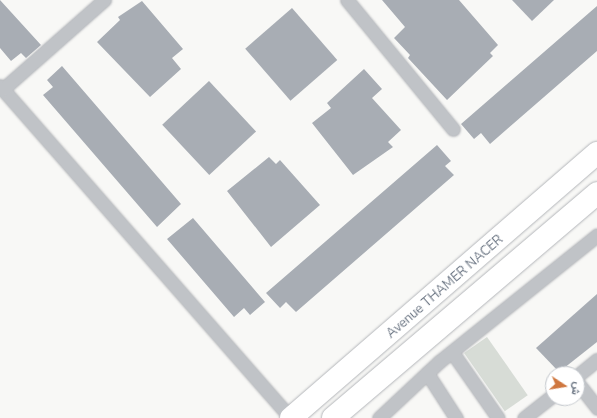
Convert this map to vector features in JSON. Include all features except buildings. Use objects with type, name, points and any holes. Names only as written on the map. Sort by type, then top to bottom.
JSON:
[{"type":"highway","name":"Avenue THAMER NACER","points":[[291,418],[597,153]]},
{"type":"highway","name":"Avenue THAMER NACER","points":[[333,418],[597,193]]},
{"type":"street","points":[[104,0],[1,88],[291,418]]},
{"type":"street","points":[[347,0],[453,129]]},
{"type":"street","points":[[379,418],[452,352],[597,235]]},
{"type":"street","points":[[452,352],[498,418]]},
{"type":"street","points":[[585,370],[597,360]]},
{"type":"street","points":[[427,374],[456,418]]},
{"type":"street","points":[[585,392],[597,408]]},
{"type":"street","points":[[524,418],[545,401]]},
{"type":"shaded area","points":[[487,337],[528,395],[505,411],[464,353]]}]
